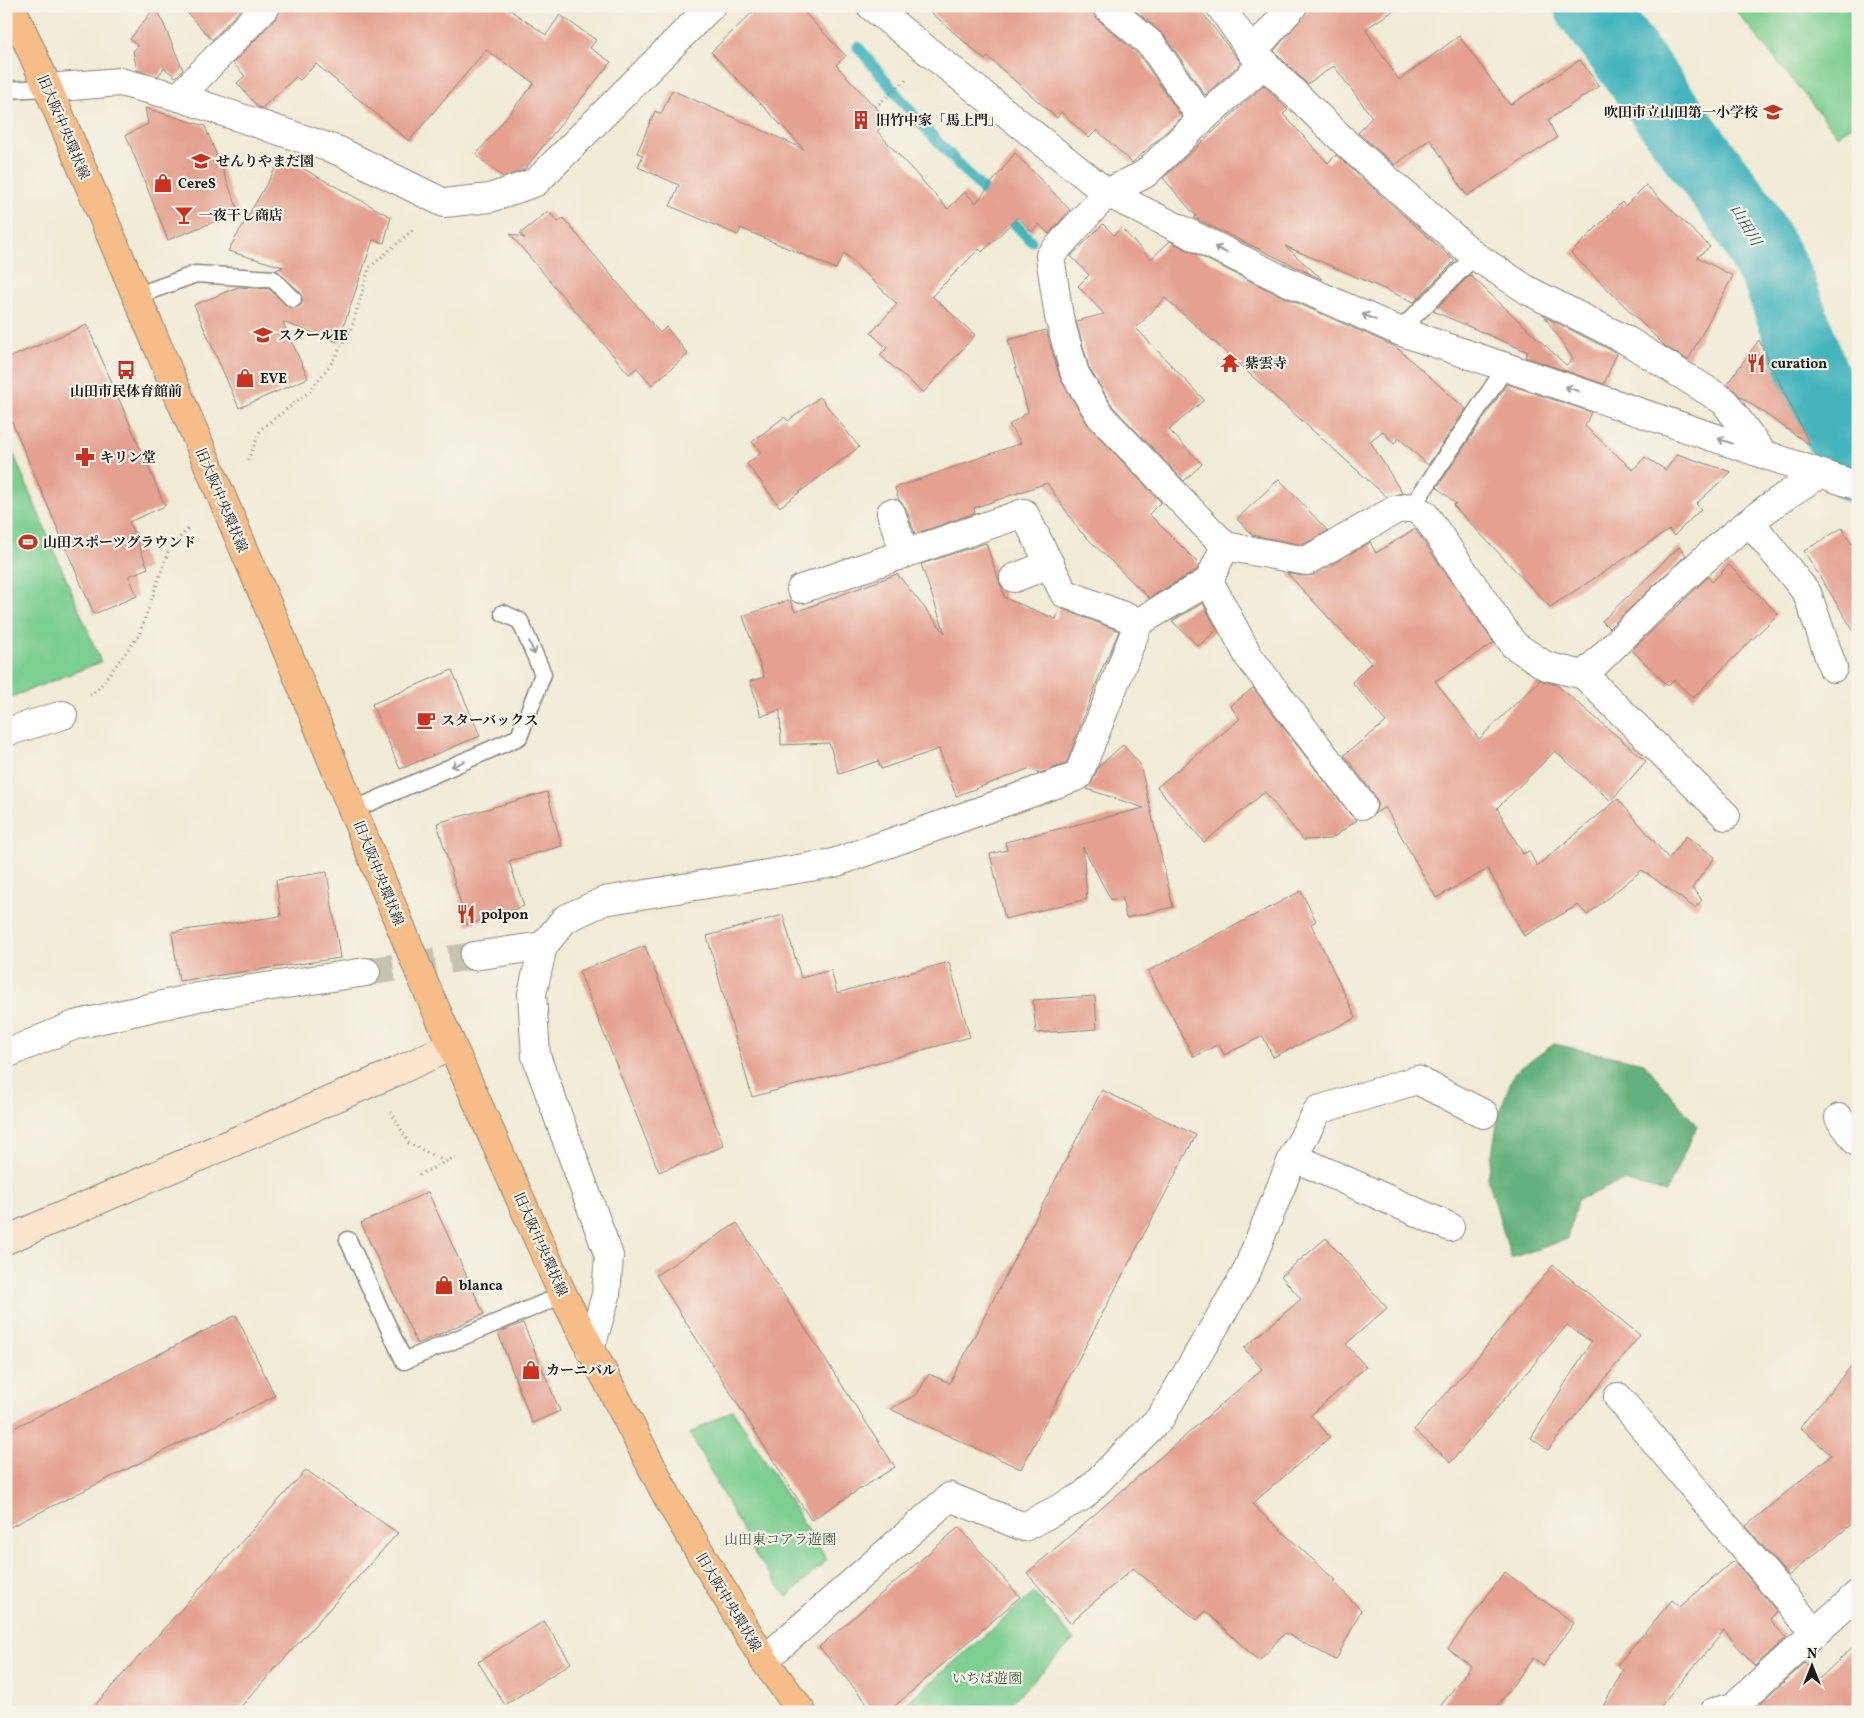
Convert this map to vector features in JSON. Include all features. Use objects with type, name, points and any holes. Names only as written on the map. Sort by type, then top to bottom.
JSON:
[{"type":"main road","name":"旧大阪中央環状線","points":[[11,6],[48,88],[451,1046],[563,1295],[670,1502],[764,1660],[802,1712]]},
{"type":"street","points":[[179,97],[266,6]]},
{"type":"street","points":[[48,88],[120,82],[179,97],[339,152],[444,203],[490,198],[536,182],[711,6]]},
{"type":"street","points":[[872,6],[1106,193],[1273,275],[1399,331],[1858,486]]},
{"type":"street","points":[[1106,6],[1152,45],[1202,119]]},
{"type":"street","points":[[1220,6],[1258,58],[1349,146],[1475,256],[1529,291],[1626,340],[1724,401],[1763,454]]},
{"type":"street","points":[[1293,6],[1258,58],[1202,119],[1145,174],[1106,193],[1050,256],[1059,317],[1075,374],[1101,417],[1225,546],[1306,561],[1395,510],[1412,507],[1425,515],[1514,645],[1546,666],[1584,675],[1726,816]]},
{"type":"street","points":[[1584,675],[1689,572],[1786,494],[1821,474]]},
{"type":"street","points":[[891,513],[906,554]]},
{"type":"street","points":[[801,590],[1024,513],[1064,593],[1139,622]]},
{"type":"street","points":[[1750,522],[1807,593],[1833,668]]},
{"type":"street","points":[[590,1350],[606,1295],[609,1256],[536,1056],[532,994],[543,946],[565,919],[604,901],[834,863],[1078,776],[1139,622],[1209,581],[1225,546]]},
{"type":"street","points":[[1014,578],[1050,564]]},
{"type":"street","points":[[1209,581],[1248,657],[1362,805]]},
{"type":"street","points":[[6,732],[64,715]]},
{"type":"street","points":[[474,956],[543,946]]},
{"type":"street","points":[[6,1054],[75,1025],[188,999],[366,972]]},
{"type":"street","points":[[6,1240],[389,1075],[451,1046]]},
{"type":"street","points":[[764,1660],[950,1497],[1024,1527],[1084,1496],[1161,1417],[1246,1273],[1293,1157],[1318,1110],[1417,1080],[1484,1114]]},
{"type":"street","points":[[1839,1118],[1858,1143]]},
{"type":"street","points":[[1293,1157],[1450,1227]]},
{"type":"street","points":[[1618,1397],[1815,1633]]},
{"type":"street","points":[[1714,1712],[1733,1707],[1858,1594]]},
{"type":"lane","points":[[6,90],[48,88]]},
{"type":"lane","points":[[1399,331],[1475,256]]},
{"type":"lane","points":[[136,296],[196,274],[273,279],[293,299]]},
{"type":"lane","points":[[1412,507],[1506,367]]},
{"type":"lane","points":[[353,810],[519,737],[543,674],[520,621],[503,613]]},
{"type":"lane","points":[[348,1240],[404,1361],[563,1295]]},
{"type":"path","points":[[875,107],[898,87]]},
{"type":"path","points":[[248,460],[261,429],[310,391],[333,361],[352,328],[369,268],[444,203]]},
{"type":"path","points":[[64,715],[98,689],[139,635],[169,549],[190,527]]},
{"type":"path","points":[[387,1105],[409,1143],[444,1161]]},
{"type":"path","points":[[419,1176],[444,1161],[459,1155]]},
{"type":"green space","points":[[1732,6],[1858,6],[1858,120],[1838,136]]},
{"type":"green space","name":"山田スポーツグラウンド","points":[[6,436],[101,662],[6,699]]},
{"type":"green space","points":[[1554,1044],[1644,1063],[1697,1126],[1666,1192],[1623,1181],[1577,1200],[1568,1239],[1511,1258],[1488,1178],[1499,1113],[1514,1073]]},
{"type":"green space","name":"山田東コアラ遊園","points":[[733,1410],[827,1560],[787,1597],[756,1556],[690,1433]]},
{"type":"green space","name":"いちば遊園","points":[[1034,1593],[1074,1640],[1002,1712],[896,1712]]},
{"type":"building","points":[[156,6],[183,70],[176,77],[164,68],[158,76],[137,70],[133,51],[138,46],[130,39]]},
{"type":"building","points":[[181,6],[244,6],[212,40]]},
{"type":"building","points":[[281,6],[504,6],[546,35],[560,15],[596,40],[590,48],[611,62],[524,170],[503,177],[476,155],[534,83],[486,50],[409,141],[316,64],[300,80],[296,77],[262,108],[258,107],[237,83],[245,76],[233,63],[277,17]]},
{"type":"building","points":[[759,6],[798,6],[846,56],[836,65],[888,121],[877,131],[948,209],[965,192],[976,203],[1015,153],[1070,210],[1049,234],[1039,224],[1032,232],[1018,217],[982,252],[979,249],[932,296],[975,335],[923,393],[880,355],[887,348],[871,333],[897,304],[844,253],[836,269],[741,228],[738,235],[670,206],[679,185],[638,167],[643,155],[637,153],[655,111],[661,114],[672,90],[804,149],[711,52]]},
{"type":"building","points":[[924,6],[1091,6],[1096,18],[1140,56],[1182,117],[1132,163],[1097,130],[1089,138],[1061,112],[1057,118],[988,57],[985,60]]},
{"type":"building","points":[[1130,6],[1197,6],[1241,63],[1205,95],[1165,36]]},
{"type":"building","points":[[1311,6],[1401,6],[1365,29],[1399,80],[1459,36],[1510,105],[1580,60],[1599,86],[1548,120],[1557,138],[1467,196],[1430,139],[1395,165],[1358,133],[1372,117],[1334,66],[1307,84],[1274,51]]},
{"type":"building","points":[[1264,85],[1288,110],[1283,114],[1328,163],[1336,155],[1455,261],[1414,302],[1285,246],[1323,280],[1194,218],[1196,216],[1163,178]]},
{"type":"building","points":[[145,108],[205,126],[239,212],[168,240],[126,135],[148,124]]},
{"type":"building","points":[[282,157],[391,217],[384,243],[373,240],[338,342],[283,322],[308,378],[239,408],[194,305],[238,287],[269,289],[290,308],[300,306],[303,301],[300,292],[276,270],[283,267],[228,251]]},
{"type":"building","points":[[1646,185],[1710,247],[1697,257],[1733,276],[1688,360],[1666,347],[1571,253],[1622,202],[1625,206]]},
{"type":"building","points":[[548,211],[558,222],[563,218],[660,333],[666,327],[688,354],[652,385],[637,368],[629,374],[510,234],[525,238],[520,234]]},
{"type":"building","points":[[1103,224],[1114,235],[1121,228],[1151,259],[1170,241],[1266,289],[1396,347],[1466,409],[1428,465],[1399,438],[1394,444],[1383,431],[1370,441],[1402,493],[1387,497],[1165,298],[1136,328],[1204,400],[1169,430],[1202,464],[1184,481],[1113,407],[1089,368],[1076,321],[1104,314],[1078,286],[1089,275],[1071,256]]},
{"type":"building","points":[[1470,275],[1566,365],[1573,359],[1545,317],[1617,353],[1604,384],[1525,357],[1528,352],[1433,311]]},
{"type":"building","name":"キリン堂","points":[[87,325],[165,506],[129,522],[148,568],[129,576],[137,596],[94,614],[6,408],[6,359]]},
{"type":"building","points":[[1046,330],[1060,378],[1088,425],[1161,502],[1149,514],[1199,564],[1197,570],[1149,598],[1079,530],[1047,483],[974,508],[975,513],[915,534],[906,508],[899,500],[895,488],[1021,443],[1009,425],[1028,412],[1008,340]]},
{"type":"building","name":"curation","points":[[1759,340],[1810,445],[1741,397],[1727,384]]},
{"type":"building","points":[[1507,384],[1591,412],[1585,426],[1633,470],[1645,457],[1666,470],[1677,454],[1731,472],[1696,504],[1701,509],[1674,536],[1669,530],[1550,607],[1453,505],[1456,504],[1437,487]]},
{"type":"building","points":[[820,397],[859,447],[780,507],[747,464],[761,453],[752,442],[784,417],[788,421]]},
{"type":"building","points":[[1279,479],[1328,531],[1303,545],[1252,535],[1237,519]]},
{"type":"building","points":[[1842,528],[1858,554],[1858,638],[1804,551]]},
{"type":"building","points":[[1415,529],[1494,643],[1435,681],[1479,739],[1540,680],[1557,685],[1646,761],[1611,801],[1555,751],[1497,808],[1523,854],[1529,851],[1537,866],[1618,799],[1669,859],[1686,836],[1715,857],[1692,888],[1702,900],[1695,908],[1642,870],[1587,915],[1578,905],[1524,936],[1488,869],[1436,898],[1385,807],[1374,814],[1378,803],[1375,796],[1344,755],[1386,722],[1352,682],[1371,663],[1287,573],[1303,576],[1314,575],[1370,542],[1376,553]]},
{"type":"building","points":[[986,543],[1005,598],[1056,619],[1060,608],[1119,631],[1104,664],[1066,764],[1040,773],[1028,769],[956,796],[939,749],[881,769],[878,761],[839,774],[829,743],[781,745],[780,710],[761,716],[750,681],[764,677],[743,616],[790,600],[795,612],[897,574],[945,633],[921,564]]},
{"type":"building","points":[[1679,547],[1686,555],[1609,628],[1602,621]]},
{"type":"building","points":[[1729,565],[1778,614],[1693,698],[1674,680],[1668,686],[1632,650],[1708,577],[1712,582]]},
{"type":"building","points":[[1203,603],[1217,630],[1198,646],[1172,621]]},
{"type":"building","name":"スターバックス","points":[[452,670],[480,736],[400,769],[372,704]]},
{"type":"building","points":[[1253,688],[1350,814],[1357,820],[1331,839],[1303,840],[1265,792],[1204,842],[1157,787],[1240,719],[1230,706]]},
{"type":"building","points":[[1123,745],[1140,764],[1173,907],[1126,918],[1122,897],[1111,900],[1083,847],[1087,899],[1005,919],[990,854],[1007,850],[1005,842],[1144,808],[1087,789],[1099,766]]},
{"type":"building","points":[[547,792],[562,846],[509,861],[524,906],[467,925],[437,823]]},
{"type":"building","points":[[327,872],[340,958],[179,981],[172,932],[281,916],[276,880]]},
{"type":"building","points":[[1301,891],[1316,921],[1311,924],[1356,1018],[1273,1057],[1263,1036],[1224,1055],[1219,1044],[1194,1057],[1148,971]]},
{"type":"building","points":[[783,915],[801,978],[831,970],[837,993],[949,962],[970,1037],[752,1097],[707,936]]},
{"type":"building","points":[[645,946],[724,1146],[659,1172],[579,971]]},
{"type":"building","points":[[1095,996],[1097,1029],[1036,1033],[1033,1000]]},
{"type":"building","points":[[1102,1090],[1196,1135],[1021,1469],[890,1409],[917,1394],[929,1374],[950,1383]]},
{"type":"building","points":[[428,1192],[484,1314],[417,1344],[361,1223]]},
{"type":"building","points":[[737,1223],[895,1467],[811,1520],[656,1275]]},
{"type":"building","points":[[1326,1238],[1387,1308],[1346,1344],[1366,1367],[1311,1415],[1330,1437],[1252,1504],[1335,1580],[1333,1581],[1361,1610],[1336,1660],[1285,1633],[1259,1661],[1205,1611],[1197,1620],[1133,1568],[1070,1623],[1027,1573],[1262,1369],[1244,1348],[1301,1299],[1281,1276]]},
{"type":"building","points":[[1553,1265],[1640,1335],[1548,1450],[1531,1438],[1591,1342],[1567,1325],[1451,1462],[1414,1430],[1472,1364]]},
{"type":"building","points":[[236,1315],[275,1396],[6,1529],[6,1432]]},
{"type":"building","points":[[523,1323],[560,1411],[532,1423],[498,1333]]},
{"type":"building","points":[[1858,1358],[1858,1519],[1788,1576],[1746,1526],[1831,1455],[1800,1427]]},
{"type":"building","points":[[306,1470],[398,1533],[236,1712],[89,1712]]},
{"type":"building","points":[[959,1527],[1020,1597],[888,1712],[875,1712],[819,1647]]},
{"type":"building","points":[[1734,1560],[1777,1612],[1770,1619],[1786,1638],[1755,1666],[1724,1631],[1656,1712],[1600,1712],[1623,1670],[1617,1665],[1672,1600],[1680,1607]]},
{"type":"building","points":[[1505,1572],[1574,1623],[1543,1666],[1533,1658],[1493,1712],[1436,1712],[1471,1666],[1448,1649]]},
{"type":"building","points":[[544,1621],[571,1663],[505,1705],[478,1662]]},
{"type":"building","points":[[1858,1642],[1858,1712],[1751,1712],[1806,1662],[1819,1679]]},
{"type":"waterway","name":"山田川","points":[[1589,6],[1742,214],[1778,279],[1825,406],[1858,469]]},
{"type":"waterway","points":[[858,47],[922,125],[1031,241]]},
{"type":"tunnel","points":[[366,972],[474,956]]},
{"type":"place","name":"吹田市立山田第一小学校","points":[[1773,112]]},
{"type":"place","name":"旧竹中家「馬上門」","points":[[861,120]]},
{"type":"place","name":"せんりやまだ園","points":[[201,161]]},
{"type":"place","name":"CereS","points":[[163,183]]},
{"type":"place","name":"一夜干し商店","points":[[184,215]]},
{"type":"place","name":"スクールIE","points":[[263,335]]},
{"type":"place","name":"紫雲寺","points":[[1230,363]]},
{"type":"place","name":"curation","points":[[1756,363]]},
{"type":"place","name":"山田市民体育館前","points":[[126,370]]},
{"type":"place","name":"EVE","points":[[245,378]]},
{"type":"place","name":"キリン堂","points":[[85,457]]},
{"type":"place","name":"山田スポーツグラウンド","points":[[28,542]]},
{"type":"place","name":"スターバックス","points":[[426,720]]},
{"type":"place","name":"polpon","points":[[466,914]]},
{"type":"place","name":"blanca","points":[[444,1285]]},
{"type":"place","name":"カーニバル","points":[[531,1370]]}]
